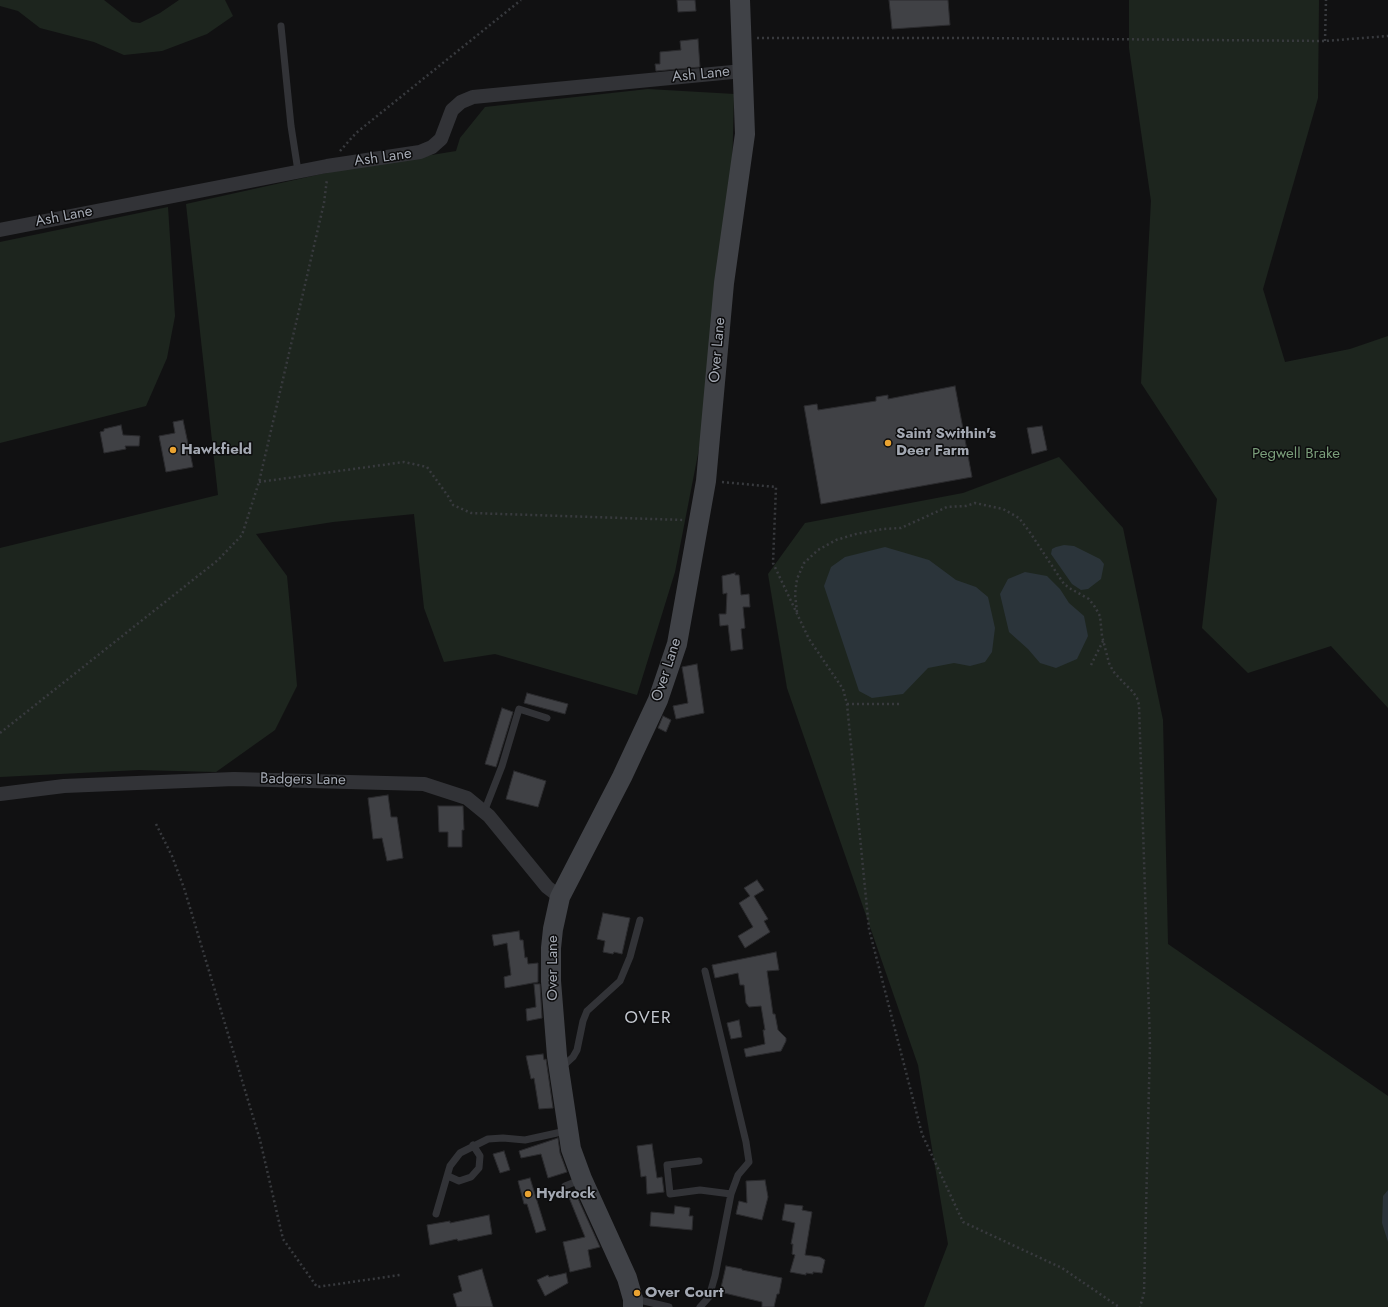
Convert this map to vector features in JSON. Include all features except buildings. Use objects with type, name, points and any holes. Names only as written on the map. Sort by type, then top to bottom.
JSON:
[{"type":"street","name":"Over Lane","points":[[633,1303],[627,1278],[574,1182],[572,1149],[559,1069],[551,981],[551,948],[553,929],[560,897],[622,777],[658,700],[677,644],[706,481],[724,283],[745,134],[740,0]]},
{"type":"street","name":"Ash Lane","points":[[0,230],[298,171],[420,152],[432,147],[441,139],[452,110],[461,102],[473,97],[743,70]]},
{"type":"street","name":"Badgers Lane","points":[[0,794],[64,786],[234,778],[424,784],[467,798],[489,816],[547,887],[560,897]]},
{"type":"lane","points":[[281,26],[291,126],[298,171]]},
{"type":"lane","points":[[484,812],[502,766],[519,709],[547,718]]},
{"type":"lane","points":[[559,1069],[573,1057],[577,1050],[583,1020],[587,1011],[620,981],[630,957],[640,920]]},
{"type":"lane","points":[[700,1307],[709,1297],[715,1276],[731,1194],[738,1175],[749,1162],[746,1142],[705,971]]},
{"type":"lane","points":[[436,1214],[450,1166],[460,1153],[488,1139],[503,1138],[525,1140],[568,1131]]},
{"type":"lane","points":[[448,1176],[459,1180],[471,1177],[479,1168],[480,1156],[473,1146]]},
{"type":"lane","points":[[699,1161],[667,1165],[670,1194],[700,1190],[731,1194]]},
{"type":"lane","points":[[633,1303],[669,1307]]},
{"type":"path","points":[[0,733],[218,560],[242,535],[259,482],[324,203],[328,174],[327,166],[356,133],[521,0]]},
{"type":"path","points":[[1325,41],[1326,0]]},
{"type":"path","points":[[741,38],[1325,41],[1388,36]]},
{"type":"path","points":[[259,482],[404,462],[427,467],[453,505],[471,513],[699,520]]},
{"type":"path","points":[[706,481],[776,487],[773,563],[802,625],[843,689],[847,704],[869,928],[922,1134],[963,1222],[1062,1268],[1119,1307]]},
{"type":"path","points":[[797,612],[795,594],[797,579],[804,563],[818,550],[836,540],[856,534],[883,529],[901,528],[947,507],[966,506],[976,503],[1003,509],[1019,518],[1064,584],[1071,590],[1089,599],[1100,616],[1103,641],[1109,663],[1113,671],[1133,692],[1139,705],[1150,1045],[1144,1293],[1140,1307]]},
{"type":"path","points":[[1092,666],[1103,641]]},
{"type":"path","points":[[847,704],[900,704]]},
{"type":"path","points":[[156,824],[172,856],[184,888],[260,1140],[283,1239],[317,1288],[400,1275]]},
{"type":"green space","points":[[0,0],[104,0],[132,22],[140,23],[160,13],[179,0],[225,0],[233,16],[207,34],[162,51],[124,55],[94,42],[40,28],[18,11],[0,6]]},
{"type":"green space","name":"Pegwell Brake","points":[[1129,0],[1319,0],[1318,98],[1263,289],[1285,362],[1350,349],[1388,336],[1388,708],[1331,646],[1248,673],[1202,628],[1217,499],[1141,383],[1151,201],[1129,48]]},
{"type":"green space","points":[[648,89],[734,94],[732,174],[704,423],[675,572],[637,695],[495,654],[444,662],[424,608],[414,514],[333,522],[256,534],[287,576],[297,686],[275,730],[216,772],[139,770],[0,777],[0,548],[218,495],[186,204],[335,171],[456,151],[460,138],[485,107]]},
{"type":"green space","points":[[168,207],[175,316],[167,358],[146,406],[0,443],[0,242]]},
{"type":"green space","points":[[1059,457],[1123,528],[1163,720],[1168,944],[1388,1096],[1388,1307],[924,1307],[948,1244],[918,1065],[787,688],[768,574],[805,523],[963,493]]},
{"type":"shaded area","points":[[1064,545],[1074,546],[1100,559],[1104,564],[1101,579],[1088,589],[1081,590],[1072,584],[1051,554],[1052,549]]},
{"type":"shaded area","points":[[885,547],[929,560],[956,580],[976,587],[988,597],[995,628],[992,652],[985,662],[970,666],[954,663],[928,668],[903,694],[872,698],[859,691],[824,586],[831,567],[845,557]]},
{"type":"shaded area","points":[[1025,572],[1047,576],[1060,589],[1069,603],[1084,616],[1088,636],[1077,659],[1056,668],[1040,663],[1028,649],[1009,632],[1000,594],[1008,579]]},
{"type":"shaded area","points":[[1388,1190],[1388,1242],[1382,1223],[1383,1196]]},
{"type":"place","name":"Saint Swithin's Deer Farm","points":[[888,443]]},
{"type":"place","name":"Hawkfield","points":[[173,450]]},
{"type":"place","name":"Hydrock","points":[[528,1194]]},
{"type":"place","name":"Over Court","points":[[637,1293]]},
{"type":"district","name":"OVER","points":[[648,1019]]}]
